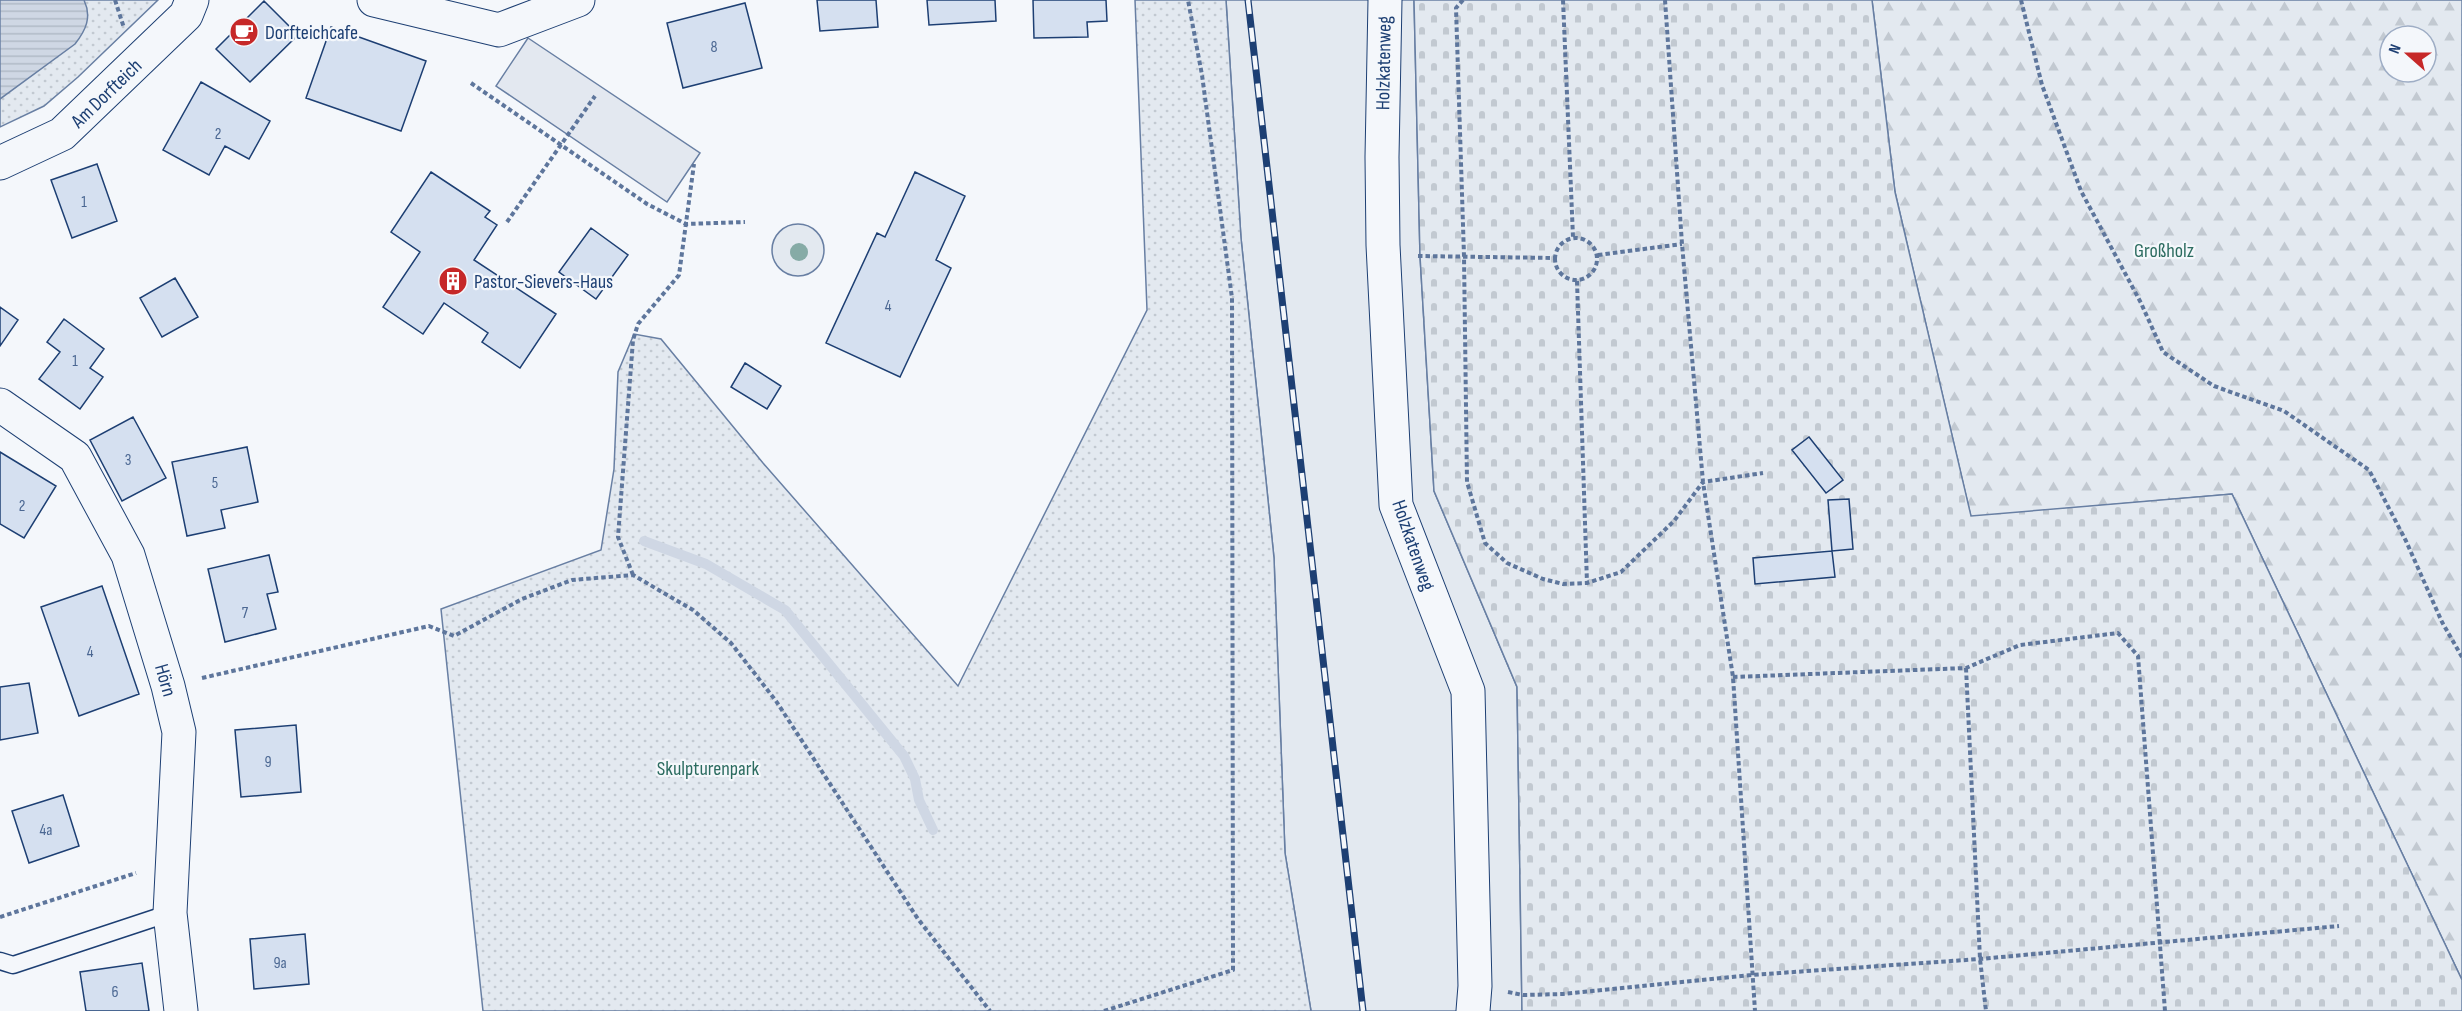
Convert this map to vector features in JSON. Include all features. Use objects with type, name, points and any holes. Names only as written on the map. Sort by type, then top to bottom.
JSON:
[{"type":"street","name":"Am Dorfteich","points":[[0,163],[63,134],[186,15],[192,0]]},
{"type":"street","points":[[375,0],[499,30],[578,0]]},
{"type":"street","name":"Holzkatenweg","points":[[1385,0],[1383,245],[1396,504],[1468,691],[1474,998]]},
{"type":"street","name":"Hörn","points":[[0,405],[75,457],[128,555],[168,686],[179,732],[170,913],[181,1011]]},
{"type":"lane","points":[[0,961],[13,965],[170,913]]},
{"type":"path","points":[[1104,1011],[1233,970],[1232,298],[1202,75],[1188,0]]},
{"type":"path","points":[[1463,0],[1456,8],[1464,256],[1467,482],[1485,543],[1507,563],[1543,579],[1563,584],[1587,584],[1621,572],[1674,521],[1703,482],[1763,473]]},
{"type":"path","points":[[1563,0],[1573,237]]},
{"type":"path","points":[[1665,0],[1682,244],[1703,482],[1733,677],[1755,1011]]},
{"type":"path","points":[[2021,0],[2042,85],[2081,191],[2141,303],[2163,352],[2214,386],[2284,411],[2369,470],[2406,541],[2442,622],[2462,657]]},
{"type":"path","points":[[471,83],[647,204],[686,224],[745,222]]},
{"type":"path","points":[[507,222],[595,96]]},
{"type":"path","points":[[633,575],[618,537],[633,340],[638,324],[679,275],[694,164]]},
{"type":"path","points":[[1573,237],[1589,241],[1598,255],[1594,272],[1577,281],[1561,275],[1554,258],[1560,245],[1573,237]]},
{"type":"path","points":[[1598,255],[1682,244]]},
{"type":"path","points":[[1383,245],[1420,256],[1554,258]]},
{"type":"path","points":[[1577,281],[1587,584]]},
{"type":"path","points":[[168,686],[429,626],[454,636],[522,599],[572,580],[633,575],[693,610],[731,643],[776,700],[918,920],[990,1011]]},
{"type":"path","points":[[1733,677],[1966,668],[2020,645],[2118,633],[2138,656],[2165,1011]]},
{"type":"path","points":[[1966,668],[1980,959],[1986,1011]]},
{"type":"path","points":[[0,917],[174,861]]},
{"type":"path","points":[[1474,998],[1563,994],[1751,975],[1980,959],[2339,926]]},
{"type":"green space","points":[[0,0],[158,0],[78,77],[44,106],[0,127]]},
{"type":"green space","name":"Skulpturenpark","points":[[1135,0],[1226,0],[1241,238],[1274,558],[1285,853],[1311,1011],[483,1011],[441,609],[601,550],[614,469],[618,372],[634,334],[661,339],[763,463],[958,686],[1147,310]]},
{"type":"green space","points":[[1226,0],[1414,0],[1420,256],[1434,491],[1517,687],[1522,1011],[1311,1011],[1285,853],[1274,558],[1241,238]]},
{"type":"green space","points":[[1414,0],[1872,0],[1895,192],[1971,516],[2232,494],[2462,980],[2462,1011],[1522,1011],[1517,687],[1434,491],[1420,256]]},
{"type":"green space","name":"Großholz","points":[[1872,0],[2462,0],[2462,980],[2232,494],[1971,517],[1895,192]]},
{"type":"green space","points":[[798,224],[808,226],[816,232],[822,240],[824,250],[822,260],[816,268],[808,274],[798,276],[788,274],[780,268],[774,260],[772,250],[774,240],[780,232],[788,226]]},
{"type":"shaded area","points":[[0,0],[84,0],[88,18],[75,44],[0,99]]},
{"type":"shaded area","points":[[528,38],[700,153],[667,202],[496,86]]},
{"type":"building","points":[[817,0],[876,0],[878,27],[820,31]]},
{"type":"building","points":[[927,0],[995,0],[996,21],[929,25]]},
{"type":"building","points":[[1033,0],[1106,0],[1107,21],[1087,22],[1088,37],[1034,38]]},
{"type":"building","points":[[264,1],[298,35],[250,82],[216,49]]},
{"type":"building","points":[[745,3],[762,68],[683,88],[667,23]]},
{"type":"building","points":[[331,27],[426,61],[401,131],[306,98]]},
{"type":"building","points":[[201,82],[270,121],[249,159],[225,146],[209,175],[163,150]]},
{"type":"building","points":[[97,164],[117,221],[72,238],[51,180]]},
{"type":"building","name":"Pastor-Sievers-Haus","points":[[431,172],[490,211],[485,217],[497,225],[474,260],[556,314],[520,368],[482,342],[488,333],[444,303],[423,334],[383,307],[420,252],[391,232]]},
{"type":"building","points":[[915,172],[965,196],[936,260],[951,268],[900,377],[826,343],[877,233],[885,237]]},
{"type":"building","points":[[591,228],[628,255],[596,299],[559,272]]},
{"type":"building","points":[[175,278],[198,317],[162,337],[140,298]]},
{"type":"building","points":[[0,307],[18,320],[0,346]]},
{"type":"building","points":[[64,319],[104,349],[90,368],[103,377],[80,409],[39,379],[60,352],[47,342]]},
{"type":"building","points":[[745,363],[781,386],[767,409],[731,387]]},
{"type":"building","points":[[133,417],[166,478],[122,501],[90,440]]},
{"type":"building","points":[[1809,437],[1843,480],[1826,493],[1792,450]]},
{"type":"building","points":[[247,447],[258,502],[221,510],[225,528],[187,536],[172,462]]},
{"type":"building","points":[[0,452],[56,486],[24,538],[0,524]]},
{"type":"building","points":[[1849,499],[1853,549],[1832,551],[1828,500]]},
{"type":"building","points":[[1832,551],[1835,577],[1755,584],[1753,558]]},
{"type":"building","points":[[269,555],[278,592],[267,594],[276,629],[225,642],[208,569]]},
{"type":"building","points":[[102,586],[139,694],[79,716],[41,607]]},
{"type":"building","points":[[29,683],[38,733],[0,740],[0,687]]},
{"type":"building","points":[[296,725],[301,792],[241,797],[235,730]]},
{"type":"building","points":[[63,795],[79,846],[29,863],[12,811]]},
{"type":"building","points":[[305,934],[309,984],[254,989],[250,939]]},
{"type":"building","points":[[142,963],[149,1011],[86,1011],[80,972]]},
{"type":"waterway","points":[[644,541],[706,564],[785,610],[904,756],[915,779],[919,800],[933,830]]},
{"type":"railway","points":[[1248,0],[1363,1011]]},
{"type":"place","name":"Dorfteichcafe","points":[[244,32]]},
{"type":"place","name":"Pastor-Sievers-Haus","points":[[453,281]]}]
